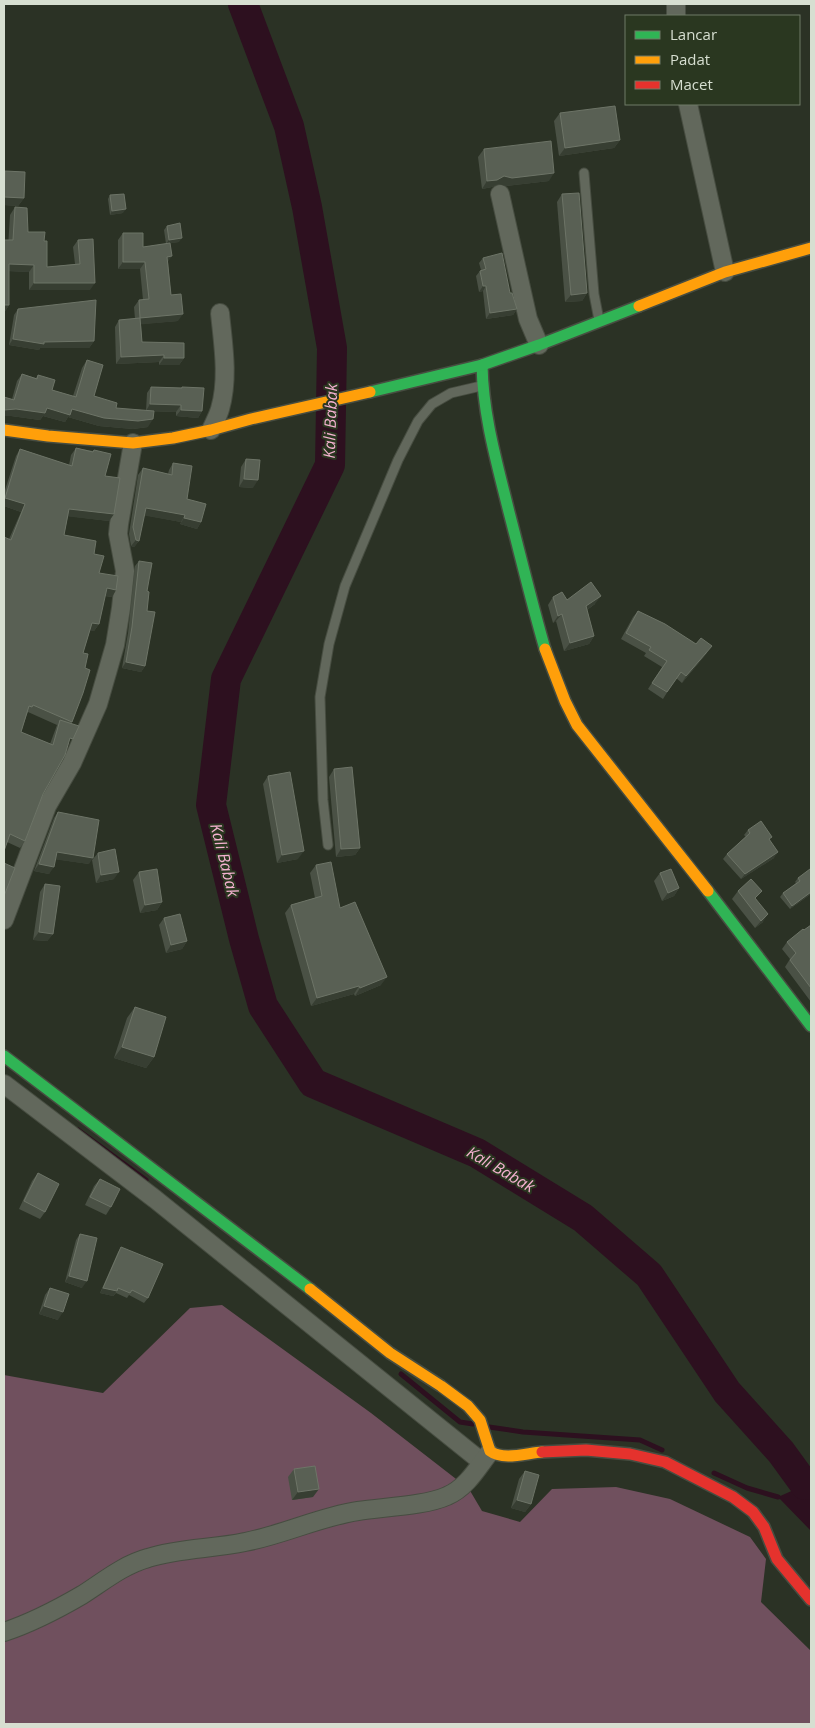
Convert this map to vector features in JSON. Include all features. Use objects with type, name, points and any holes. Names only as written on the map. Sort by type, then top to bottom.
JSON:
[{"type":"street","points":[[688,105],[725,272]]},
{"type":"street","points":[[500,194],[528,319],[539,345]]},
{"type":"street","points":[[4,430],[48,436],[133,443],[174,438],[211,430],[251,419],[429,380],[482,365],[539,345],[725,272],[811,248]]},
{"type":"street","points":[[211,430],[220,410],[224,391],[224,356],[220,313]]},
{"type":"street","points":[[482,365],[481,386],[502,481],[549,666],[568,709],[577,725],[811,1026]]},
{"type":"street","points":[[4,920],[47,806],[72,763],[98,704],[114,645],[125,571],[118,534],[133,443]]},
{"type":"street","points":[[4,1056],[161,1190],[486,1450],[501,1456],[550,1451],[586,1450],[630,1454],[666,1462],[733,1497],[753,1512],[764,1527],[777,1559],[810,1598]]},
{"type":"street","points":[[4,1084],[161,1190],[287,1271],[390,1354],[468,1406],[480,1420],[486,1450],[459,1490],[447,1497],[432,1501],[356,1511],[245,1542],[146,1558],[115,1572],[81,1595],[48,1613],[4,1632]]},
{"type":"lane","points":[[584,173],[594,294],[599,321]]},
{"type":"lane","points":[[328,845],[323,800],[320,697],[329,644],[345,586],[394,469],[418,421],[432,404],[450,393],[481,386]]},
{"type":"shaded area","points":[[222,1305],[371,1413],[469,1489],[482,1511],[520,1522],[552,1489],[616,1487],[670,1499],[750,1537],[766,1559],[761,1602],[811,1651],[811,1724],[4,1724],[4,1375],[103,1393],[190,1308]]},
{"type":"shaded area","points":[[811,1477],[811,1531],[778,1497],[805,1485]]},
{"type":"building","points":[[615,106],[620,140],[565,148],[560,113]]},
{"type":"building","points":[[551,141],[554,173],[512,178],[504,176],[497,180],[487,181],[484,149]]},
{"type":"building","points":[[5,171],[25,172],[24,198],[4,197]]},
{"type":"building","points":[[579,193],[587,293],[571,295],[562,194]]},
{"type":"building","points":[[124,194],[126,209],[112,211],[110,195]]},
{"type":"building","points":[[15,207],[27,208],[28,232],[45,232],[44,241],[47,241],[47,267],[80,264],[78,240],[93,239],[95,283],[34,283],[34,265],[9,264],[9,305],[4,305],[4,240],[13,240]]},
{"type":"building","points":[[180,223],[182,238],[169,240],[167,226]]},
{"type":"building","points":[[123,233],[143,233],[143,247],[170,243],[172,256],[167,257],[171,295],[181,294],[183,314],[140,318],[139,300],[149,299],[145,262],[123,262]]},
{"type":"building","points":[[502,253],[510,293],[512,293],[517,309],[490,313],[486,286],[483,286],[480,271],[486,269],[483,258]]},
{"type":"building","points":[[96,300],[94,341],[44,342],[44,344],[13,339],[18,309]]},
{"type":"building","points":[[140,318],[142,342],[184,343],[184,358],[164,358],[164,355],[121,357],[119,320]]},
{"type":"building","points":[[87,360],[103,365],[94,396],[117,403],[116,408],[154,411],[153,419],[138,421],[104,418],[72,409],[70,415],[47,408],[45,413],[16,409],[4,410],[4,397],[14,400],[22,374],[37,379],[38,375],[55,380],[52,390],[76,397]]},
{"type":"building","points":[[151,387],[204,388],[202,411],[181,410],[181,405],[150,404]]},
{"type":"building","points":[[76,448],[111,454],[105,476],[120,478],[114,514],[69,509],[64,535],[96,541],[94,554],[104,556],[99,573],[118,576],[116,590],[107,588],[99,624],[92,623],[83,653],[88,654],[85,668],[90,670],[72,722],[33,705],[32,707],[29,706],[21,732],[53,745],[60,720],[79,726],[73,739],[70,738],[65,755],[43,794],[25,841],[10,834],[4,851],[4,537],[11,540],[25,504],[5,498],[20,449],[72,466]]},
{"type":"building","points":[[246,459],[260,460],[258,480],[244,479]]},
{"type":"building","points":[[173,463],[192,466],[187,499],[206,504],[201,522],[184,518],[185,515],[146,508],[139,541],[136,540],[133,527],[143,468],[172,475]]},
{"type":"building","points":[[139,561],[152,563],[147,591],[149,592],[147,611],[155,612],[145,666],[126,662]]},
{"type":"building","points":[[591,582],[601,596],[586,606],[594,636],[570,643],[562,614],[558,616],[553,597],[562,592],[567,600]]},
{"type":"building","points":[[638,611],[665,624],[696,644],[701,638],[712,646],[686,676],[681,672],[667,692],[652,683],[667,661],[649,650],[651,647],[626,633]]},
{"type":"building","points":[[352,767],[360,848],[341,849],[334,769]]},
{"type":"building","points":[[290,772],[304,851],[282,855],[268,776]]},
{"type":"building","points":[[58,812],[99,820],[93,858],[57,852],[54,867],[39,864]]},
{"type":"building","points":[[761,821],[772,837],[769,839],[778,852],[745,874],[727,854],[750,833],[748,830]]},
{"type":"building","points":[[115,849],[119,872],[101,875],[98,853]]},
{"type":"building","points":[[331,862],[340,908],[355,902],[387,977],[360,988],[359,986],[317,998],[291,905],[322,896],[316,865]]},
{"type":"building","points":[[4,863],[15,868],[4,896]]},
{"type":"building","points":[[157,869],[162,902],[145,905],[139,872]]},
{"type":"building","points":[[671,869],[679,888],[668,893],[660,873]]},
{"type":"building","points":[[810,869],[811,892],[792,906],[783,893],[800,881],[798,878]]},
{"type":"building","points":[[751,879],[762,891],[755,898],[768,914],[761,921],[738,891]]},
{"type":"building","points":[[45,884],[60,886],[53,934],[39,932]]},
{"type":"building","points":[[180,914],[187,941],[171,945],[164,918]]},
{"type":"building","points":[[811,925],[811,988],[790,960],[796,953],[787,942]]},
{"type":"building","points":[[135,1007],[166,1017],[154,1057],[122,1047]]},
{"type":"building","points":[[38,1173],[59,1184],[45,1212],[24,1201]]},
{"type":"building","points":[[100,1179],[120,1189],[111,1207],[90,1197]]},
{"type":"building","points":[[80,1234],[97,1238],[87,1281],[69,1276]]},
{"type":"building","points":[[121,1247],[163,1264],[148,1298],[132,1290],[130,1293],[118,1288],[117,1291],[103,1288]]},
{"type":"building","points":[[50,1288],[69,1294],[63,1312],[44,1306]]},
{"type":"building","points":[[315,1466],[319,1489],[298,1492],[294,1469]]},
{"type":"building","points":[[525,1471],[539,1475],[531,1504],[517,1500]]},
{"type":"waterway","name":"Kali Babak","points":[[243,4],[289,126],[307,207],[332,348],[330,465],[226,679],[211,805],[244,939],[263,1006],[313,1083],[477,1153],[583,1218],[649,1275],[727,1392],[781,1452],[805,1485]]},
{"type":"waterway","points":[[78,1130],[146,1180]]},
{"type":"waterway","points":[[401,1374],[460,1422],[473,1424]]},
{"type":"waterway","points":[[489,1427],[523,1432],[640,1440],[662,1450]]},
{"type":"waterway","points":[[714,1473],[747,1488],[778,1497]]},
{"type":"traffic: fast","points":[[370,392],[482,365],[639,306]]},
{"type":"traffic: fast","points":[[482,365],[485,403],[491,439],[545,649]]},
{"type":"traffic: fast","points":[[708,891],[811,1026]]},
{"type":"traffic: fast","points":[[4,1056],[310,1289]]},
{"type":"traffic: slow","points":[[639,306],[725,272],[811,248]]},
{"type":"traffic: slow","points":[[4,430],[48,436],[133,443],[173,438],[211,430],[370,392]]},
{"type":"traffic: slow","points":[[545,649],[565,701],[577,725],[708,891]]},
{"type":"traffic: slow","points":[[310,1289],[390,1353],[468,1406],[480,1420],[490,1451],[502,1456],[542,1452]]},
{"type":"traffic: jam","points":[[542,1452],[586,1450],[630,1454],[665,1462],[733,1497],[753,1512],[764,1527],[777,1559],[811,1600]]}]
